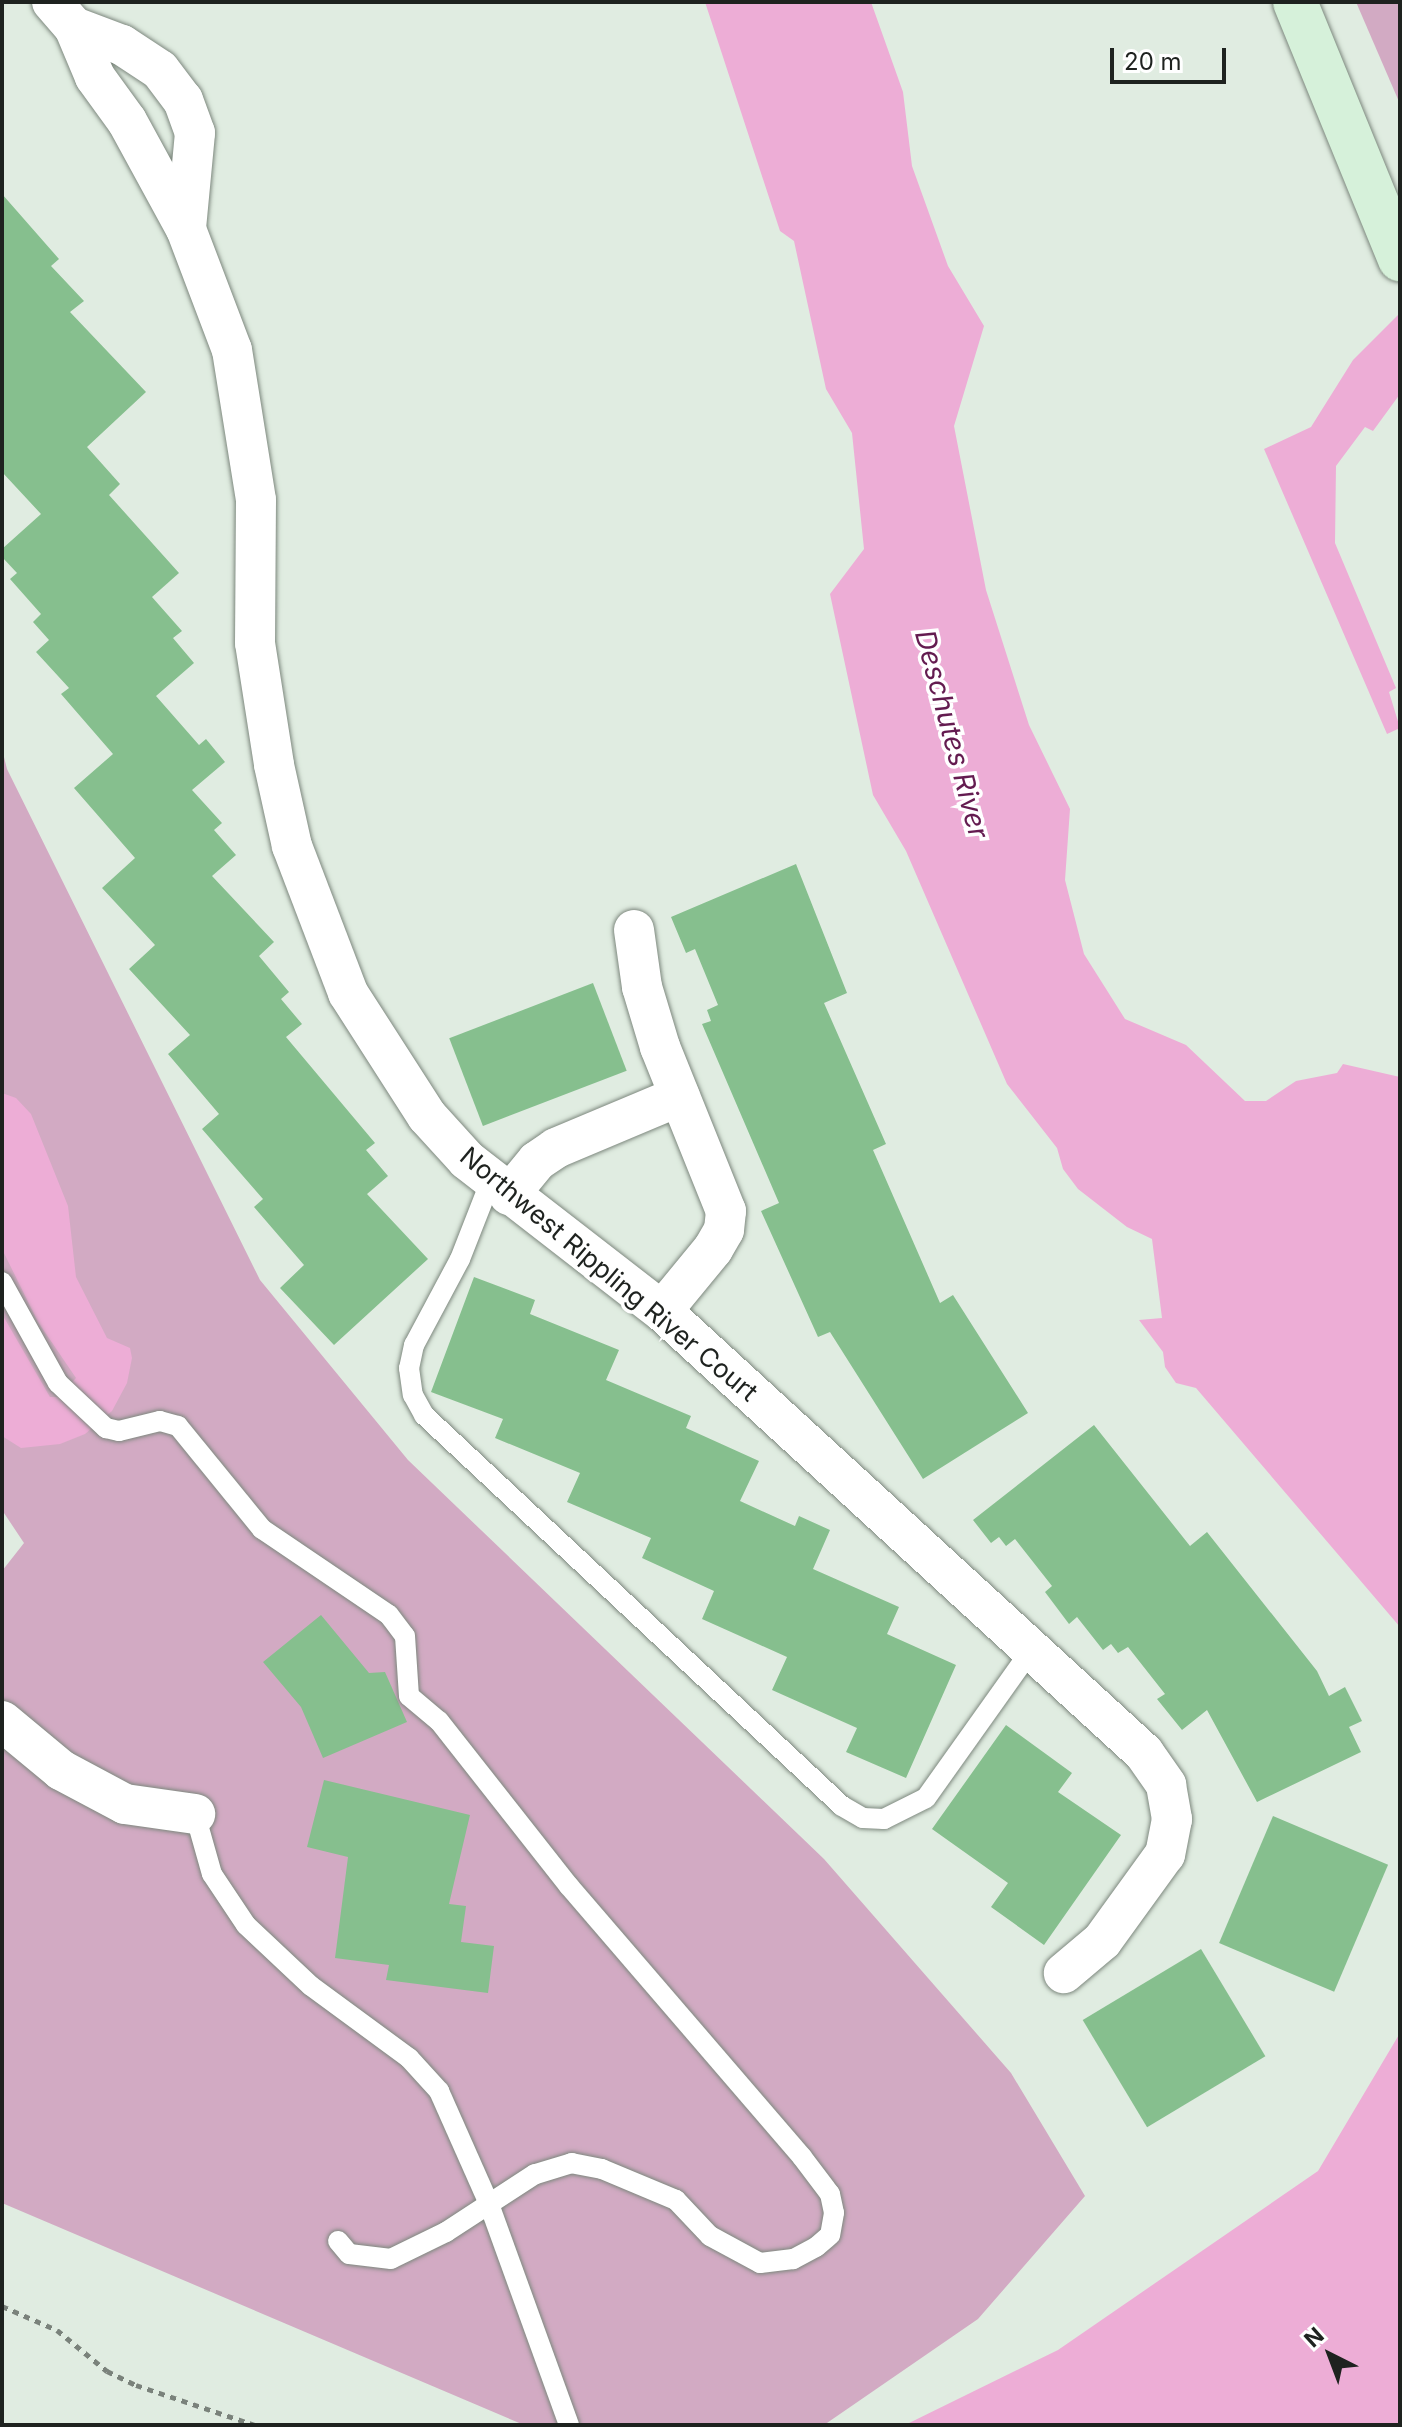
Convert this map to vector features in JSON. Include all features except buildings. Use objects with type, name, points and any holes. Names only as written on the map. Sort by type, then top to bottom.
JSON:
[{"type":"main road","points":[[1295,2],[1400,259]]},
{"type":"street","name":"Northwest Rippling River Court","points":[[63,15],[95,77],[127,121],[186,229],[232,350],[256,500],[255,643],[296,860],[348,993],[384,1056],[427,1116],[500,1188],[662,1311],[1144,1753],[1166,1785],[1172,1819],[1165,1854],[1102,1941],[1064,1973]]},
{"type":"street","name":"Northwest Rippling River Court","points":[[63,15],[122,45],[160,70],[183,100],[195,133],[186,229]]},
{"type":"street","points":[[634,930],[642,987],[680,1096],[726,1211],[713,1249],[662,1311]]},
{"type":"street","points":[[500,1188],[556,1148],[680,1096]]},
{"type":"street","points":[[2,1721],[61,1770],[125,1804],[195,1814]]},
{"type":"lane","points":[[500,1188],[414,1345],[409,1368],[413,1395],[424,1415],[842,1806],[863,1818],[884,1819],[926,1798],[1032,1649]]},
{"type":"lane","points":[[2,1282],[58,1383],[106,1428],[119,1431],[160,1421],[178,1426],[262,1529],[389,1615],[405,1636],[409,1696],[439,1721],[569,1886],[802,2157],[830,2194],[834,2213],[830,2235],[816,2247],[793,2259],[760,2263],[710,2236],[676,2200],[602,2169],[572,2163],[535,2174],[489,2204],[391,2259],[349,2254],[338,2241]]},
{"type":"lane","points":[[195,1814],[212,1874],[246,1925],[311,1986],[409,2058],[439,2091],[489,2204],[569,2425]]},
{"type":"path","points":[[2,2306],[57,2330],[107,2371],[136,2385],[255,2425]]},
{"type":"shaded area","points":[[1356,2],[1400,2],[1400,104]]},
{"type":"shaded area","points":[[2,749],[7,769],[260,1280],[408,1460],[824,1859],[1011,2073],[1085,2196],[978,2319],[824,2425],[524,2425],[2,2203],[2,1571],[24,1543],[2,1510]]},
{"type":"water","name":"Deschutes River","points":[[705,2],[871,2],[903,92],[912,166],[948,266],[984,326],[954,426],[986,590],[1029,725],[1070,809],[1065,880],[1084,954],[1125,1019],[1186,1045],[1245,1101],[1266,1101],[1296,1081],[1337,1073],[1343,1064],[1400,1077],[1400,1627],[1196,1388],[1176,1383],[1165,1367],[1163,1352],[1139,1320],[1162,1318],[1152,1239],[1127,1227],[1078,1189],[1063,1169],[1057,1148],[1007,1084],[906,851],[873,795],[830,594],[864,549],[852,433],[826,389],[794,241],[780,231]]},
{"type":"water","points":[[1400,313],[1400,394],[1373,431],[1365,427],[1336,466],[1335,543],[1396,688],[1389,692],[1400,728],[1387,734],[1264,449],[1311,427],[1353,360]]},
{"type":"water","points":[[2,1093],[16,1098],[31,1114],[68,1206],[76,1277],[107,1338],[130,1348],[132,1358],[127,1383],[112,1411],[85,1434],[60,1444],[21,1448],[2,1436],[2,1314],[50,1397],[58,1397],[76,1378],[38,1322],[2,1249]]},
{"type":"water","points":[[1400,2033],[1400,2425],[905,2425],[1058,2350],[1318,2171]]}]
